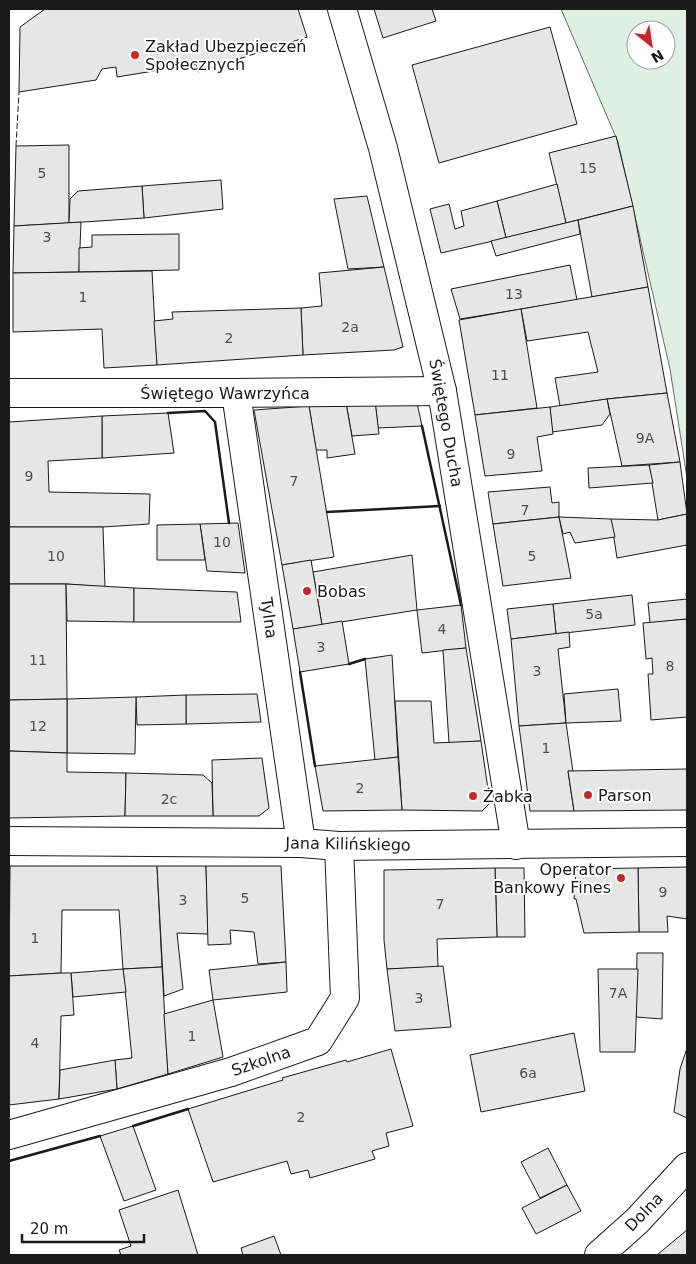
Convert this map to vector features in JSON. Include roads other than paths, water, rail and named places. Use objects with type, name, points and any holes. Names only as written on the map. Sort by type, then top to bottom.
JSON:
[{"type":"street","name":"Świętego Ducha","points":[[342,9],[383,148],[442,391],[516,845]]},
{"type":"street","name":"Świętego Wawrzyńca","points":[[9,393],[442,391]]},
{"type":"street","name":"Tylna","points":[[236,393],[301,843]]},
{"type":"street","name":"Jana Kilińskiego","points":[[9,841],[301,843],[339,846],[687,842]]},
{"type":"street","name":"Szkolna","points":[[9,1135],[231,1072],[318,1040],[345,998],[339,846]]},
{"type":"street","name":"Dolna","points":[[599,1255],[637,1221],[687,1167]]},
{"type":"place","name":"Zakład Ubezpieczeń Społecznych","points":[[135,55]]},
{"type":"place","name":"Bobas","points":[[307,591]]},
{"type":"place","name":"Parson","points":[[588,795]]},
{"type":"place","name":"Żabka","points":[[473,796]]},
{"type":"place","name":"Operator Bankowy Fines","points":[[621,878]]}]
